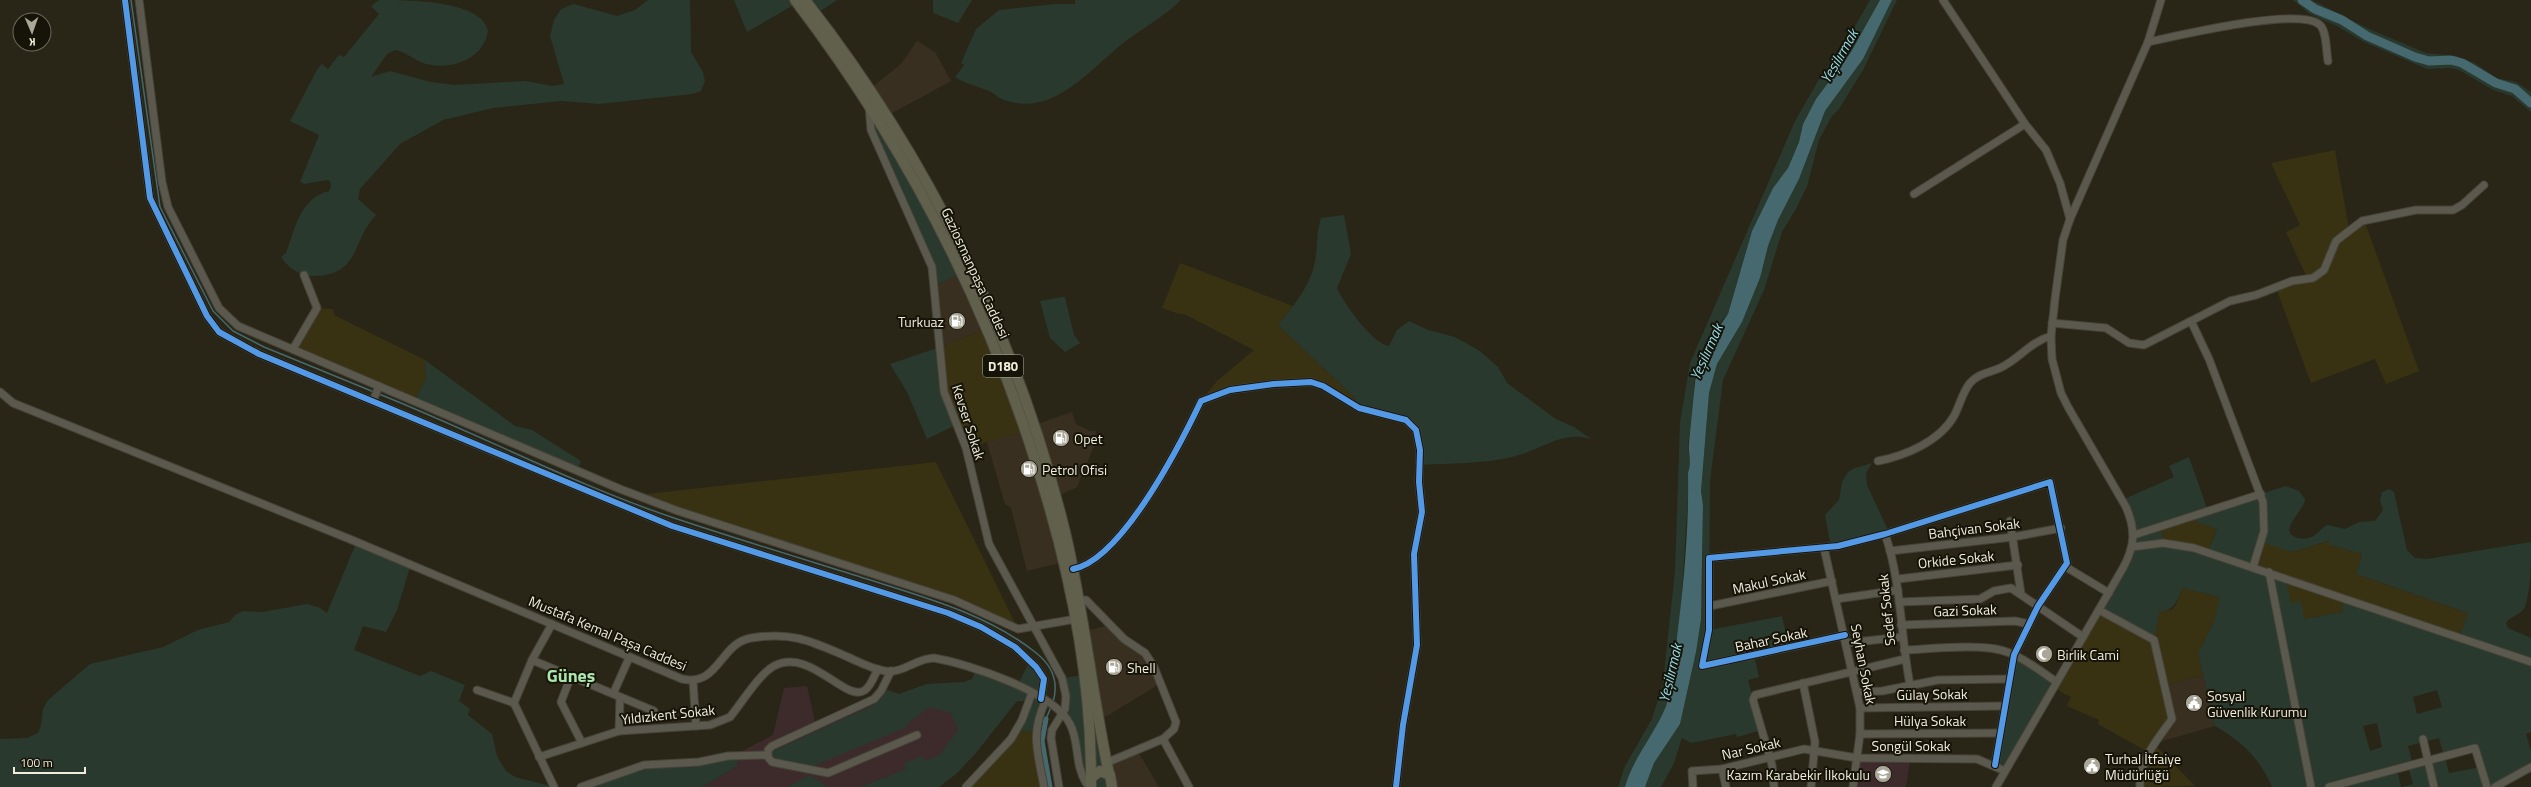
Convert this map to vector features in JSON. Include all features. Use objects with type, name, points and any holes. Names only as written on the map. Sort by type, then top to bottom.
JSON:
[{"type":"highway","name":"Gaziosmanpaşa Caddesi","points":[[794,0],[870,104],[936,219],[993,339],[1048,498],[1076,619],[1088,695],[1091,782]]},
{"type":"highway","name":"Gaziosmanpaşa Caddesi","points":[[805,0],[870,89],[903,141],[944,215],[978,283],[1001,336],[1033,422],[1056,497],[1080,601],[1106,763],[1112,779],[1112,787]]},
{"type":"highway","points":[[1091,782],[1100,771],[1109,774]]},
{"type":"street","points":[[124,0],[150,198],[211,323],[226,337],[259,354],[672,526],[923,604],[981,627],[1020,651],[1036,667],[1044,679],[1045,702],[1038,717],[1035,732],[1044,787]]},
{"type":"street","points":[[139,0],[162,182],[168,207],[224,313],[238,326],[620,489],[678,511],[954,600],[1012,628],[1035,628],[1076,619]]},
{"type":"street","points":[[1944,0],[2025,124],[2051,160],[2060,182],[2070,219]]},
{"type":"street","points":[[1996,787],[2109,593],[2132,547],[2134,535],[2126,507],[2061,393],[2052,359],[2051,336],[2063,240],[2070,219],[2148,42],[2161,0]]},
{"type":"street","points":[[2148,42],[2254,21],[2308,21],[2319,25],[2323,31],[2328,61]]},
{"type":"street","name":"Kevser Sokak","points":[[870,104],[868,115],[871,130],[932,267],[944,392],[966,448],[989,544],[1062,678],[1066,696],[1060,712]]},
{"type":"street","points":[[1914,194],[2025,124]]},
{"type":"street","points":[[2052,323],[2106,328],[2129,343],[2139,345],[2149,343],[2230,301],[2256,296],[2292,281],[2313,278],[2324,270],[2336,241],[2362,221],[2416,210],[2453,210],[2462,206],[2484,185]]},
{"type":"street","points":[[293,349],[317,312],[316,302],[304,275]]},
{"type":"street","points":[[2191,321],[2209,359],[2260,494],[2264,524],[2253,567]]},
{"type":"street","points":[[1878,461],[1901,456],[1935,436],[1951,421],[1962,395],[1976,377],[2004,366],[2036,341],[2051,336]]},
{"type":"street","points":[[1073,569],[1083,567],[1101,553],[1135,515],[1162,476],[1202,401],[1230,390],[1274,384],[1311,382],[1323,386],[1359,408],[1406,420],[1416,430],[1419,441],[1419,482],[1422,520],[1414,554],[1417,645],[1403,725],[1396,787]]},
{"type":"street","points":[[372,401],[379,386]]},
{"type":"street","name":"Mustafa Kemal Paşa Caddesi","points":[[0,392],[13,403],[352,540],[676,678],[693,681],[705,677],[737,644],[752,638],[798,637],[878,669],[891,671]]},
{"type":"street","points":[[1710,606],[1709,558],[1824,548],[1885,534],[2050,482],[2061,528],[2066,567],[2038,606],[2014,655],[2008,680],[1995,765]]},
{"type":"street","points":[[2134,535],[2260,494]]},
{"type":"street","points":[[2010,521],[2018,565],[2021,594]]},
{"type":"street","name":"Bahçivan Sokak","points":[[1890,551],[2013,537],[2061,528]]},
{"type":"street","name":"Sedef Sokak","points":[[1885,534],[1898,579],[1902,637],[1910,685]]},
{"type":"street","points":[[2132,547],[2163,543],[2181,545],[2270,572],[2531,662]]},
{"type":"street","name":"Seyhan Sokak","points":[[1824,548],[1858,692],[1860,708],[1860,734],[1853,787]]},
{"type":"street","name":"Orkide Sokak","points":[[1898,579],[2018,565]]},
{"type":"street","points":[[2066,567],[2109,593]]},
{"type":"street","points":[[2270,572],[2311,787]]},
{"type":"street","name":"Makul Sokak","points":[[1710,606],[1832,581]]},
{"type":"street","points":[[1899,602],[1980,599],[2006,588],[2015,589],[2083,637]]},
{"type":"street","points":[[1837,599],[1898,590]]},
{"type":"street","points":[[1080,601],[1086,600],[1124,639],[1141,649],[1149,659],[1176,722],[1174,729],[1163,738],[1106,763]]},
{"type":"street","name":"Bahar Sokak","points":[[1710,606],[1707,642],[1702,666],[1845,635]]},
{"type":"street","points":[[2099,610],[2154,640],[2172,719],[2148,752],[2139,776],[2140,787]]},
{"type":"street","name":"Gazi Sokak","points":[[1901,625],[2015,621],[2029,624]]},
{"type":"street","points":[[514,703],[532,660],[552,624]]},
{"type":"street","points":[[1847,644],[1902,637]]},
{"type":"street","points":[[1904,650],[1985,648],[2002,650],[2014,655],[2057,682]]},
{"type":"street","points":[[619,731],[616,695],[629,658]]},
{"type":"street","points":[[767,755],[772,746],[874,699],[881,691],[891,671],[919,660],[934,658],[1000,676],[1032,693],[1060,712],[1073,729],[1079,772],[1086,783],[1091,782]]},
{"type":"street","points":[[1774,787],[1770,758],[1753,700],[1757,694],[1905,659]]},
{"type":"street","points":[[532,660],[654,711]]},
{"type":"street","name":"Yıldızkent Sokak","points":[[540,757],[619,731],[696,726],[727,720],[765,674],[778,664],[790,662],[803,664],[821,672],[843,688],[855,693],[862,692],[869,687],[878,669]]},
{"type":"street","points":[[571,676],[561,702],[582,743]]},
{"type":"street","points":[[1858,692],[1882,691],[1938,680],[2008,680]]},
{"type":"street","points":[[693,681],[696,726]]},
{"type":"street","points":[[1803,683],[1814,750],[1811,787]]},
{"type":"street","points":[[478,690],[514,703],[554,787]]},
{"type":"street","points":[[966,787],[1011,739],[1022,720],[1032,693]]},
{"type":"street","name":"Gülay Sokak","points":[[1860,708],[2004,706]]},
{"type":"street","points":[[1059,787],[1051,738],[1052,730],[1060,712]]},
{"type":"street","name":"Hülya Sokak","points":[[1860,734],[2000,733]]},
{"type":"street","points":[[767,755],[772,762],[828,773],[917,735]]},
{"type":"street","points":[[1163,738],[1189,787]]},
{"type":"street","points":[[2423,739],[2434,787]]},
{"type":"street","points":[[2329,787],[2475,748],[2487,787]]},
{"type":"street","name":"Nar Sokak","points":[[1693,787],[1692,771],[1722,769],[1799,750],[1814,750]]},
{"type":"street","name":"Songül Sokak","points":[[1814,750],[1857,758],[1967,758],[1995,765],[2005,771]]},
{"type":"street","points":[[581,787],[639,765],[699,762],[734,755],[767,755]]},
{"type":"street","points":[[2495,787],[2531,767]]},
{"type":"street","points":[[1722,769],[1726,787]]},
{"type":"shaded area","points":[[917,41],[935,52],[951,81],[887,116],[870,89],[902,63]]},
{"type":"shaded area","points":[[2335,150],[2349,229],[2364,220],[2419,371],[2386,384],[2375,359],[2311,383],[2276,288],[2308,280],[2286,232],[2300,225],[2271,163]]},
{"type":"shaded area","points":[[1180,263],[1293,306],[1278,325],[1356,399],[1351,405],[1318,383],[1230,390],[1201,401],[1217,381],[1254,350],[1184,314],[1179,314],[1162,308]]},
{"type":"shaded area","points":[[963,272],[988,328],[940,347],[935,286]]},
{"type":"shaded area","points":[[317,308],[333,309],[334,315],[425,360],[426,378],[415,401],[293,349]]},
{"type":"shaded area","points":[[988,328],[1026,431],[966,448],[944,392],[940,347]]},
{"type":"shaded area","points":[[1072,412],[1076,424],[1090,431],[1096,431],[1094,446],[1077,487],[1056,497],[1034,425]]},
{"type":"shaded area","points":[[1026,431],[1064,562],[1027,571],[1011,508],[1005,504],[987,442]]},
{"type":"shaded area","points":[[936,462],[1018,629],[954,600],[646,499],[647,494]]},
{"type":"shaded area","points":[[2187,518],[2217,528],[2208,552],[2163,543],[2161,526]]},
{"type":"shaded area","points":[[2261,541],[2292,552],[2329,541],[2330,545],[2362,554],[2356,574],[2468,613],[2459,637],[2341,597],[2343,612],[2304,619],[2253,567]]},
{"type":"shaded area","points":[[2182,588],[2219,597],[2218,607],[2215,620],[2198,653],[2203,675],[2165,685],[2172,719],[2154,744],[2195,786],[2140,787],[2148,752],[2098,724],[2099,720],[2067,706],[2071,697],[2054,688],[2110,590],[2165,611],[2172,609],[2176,605]]},
{"type":"shaded area","points":[[1110,625],[1141,649],[1159,684],[1107,716],[1098,717],[1086,631]]},
{"type":"shaded area","points":[[977,669],[1029,701],[1020,700],[1014,703],[975,754],[956,774],[939,787],[702,787],[737,766],[740,752],[773,735],[784,688],[807,686],[816,726],[862,706],[883,688],[899,694],[927,684],[964,682],[972,679]]},
{"type":"shaded area","points":[[2203,675],[2215,726],[2162,741],[2157,747],[2154,744],[2165,685]]},
{"type":"shaded area","points":[[1017,730],[1035,732],[1044,787],[966,787]]},
{"type":"shaded area","points":[[1137,750],[1159,787],[1117,787],[1106,763]]},
{"type":"shaded area","name":"Kazım Karabekir İlkokulu","points":[[1860,761],[1910,761],[1906,787],[1858,787]]},
{"type":"green space","points":[[379,0],[407,0],[442,4],[459,8],[473,13],[483,21],[488,31],[485,41],[479,50],[463,61],[443,66],[433,65],[423,63],[395,50],[387,54],[371,77],[390,71],[431,82],[455,85],[525,81],[553,86],[564,84],[550,36],[554,20],[561,9],[574,4],[617,16],[635,10],[648,0],[690,0],[691,52],[703,72],[705,81],[701,91],[692,94],[599,104],[561,101],[493,108],[443,120],[400,144],[360,189],[358,199],[376,215],[368,225],[348,263],[340,270],[330,274],[315,276],[304,275],[291,268],[281,257],[286,253],[296,225],[305,207],[311,200],[329,191],[331,187],[330,181],[327,180],[304,184],[300,182],[319,135],[290,121],[318,68],[322,64],[328,69],[339,55],[344,57],[379,14],[371,6]]},
{"type":"green space","points":[[734,0],[795,0],[797,3],[747,32]]},
{"type":"green space","points":[[805,0],[837,0],[816,14]]},
{"type":"green space","points":[[933,0],[972,0],[958,23],[933,13]]},
{"type":"green space","points":[[1075,0],[1181,0],[1167,12],[1122,44],[1083,78],[1054,97],[1039,102],[1022,104],[1004,100],[989,91],[955,77],[964,65],[961,63],[976,29],[999,10],[1055,4],[1075,4]]},
{"type":"green space","points":[[1870,0],[1880,0],[1851,52],[1816,99],[1803,124],[1799,142],[1788,168],[1773,188],[1752,231],[1728,314],[1722,320],[1694,382],[1694,407],[1688,444],[1690,465],[1681,608],[1674,667],[1668,701],[1654,734],[1633,767],[1625,787],[1618,787],[1625,766],[1652,719],[1663,683],[1675,571],[1680,423],[1690,363],[1795,121],[1822,74],[1843,47]]},
{"type":"green space","points":[[1892,0],[1897,0],[1863,70],[1839,109],[1832,116],[1819,140],[1807,186],[1797,207],[1782,232],[1764,290],[1723,380],[1710,481],[1709,630],[1782,616],[1789,647],[1754,655],[1759,677],[1748,680],[1762,730],[1737,737],[1736,734],[1691,743],[1682,738],[1674,763],[1661,787],[1645,787],[1654,763],[1680,724],[1696,652],[1702,588],[1703,505],[1701,491],[1709,393],[1717,364],[1742,322],[1760,278],[1768,246],[1778,220],[1799,179],[1825,111],[1863,59]]},
{"type":"green space","points":[[2293,0],[2312,0],[2369,29],[2426,53],[2456,56],[2475,63],[2496,78],[2516,82],[2531,92],[2531,112],[2512,96],[2493,90],[2459,70],[2450,68],[2427,69],[2364,42],[2337,26],[2310,14]]},
{"type":"green space","points":[[868,115],[895,145],[963,272],[935,286],[933,273]]},
{"type":"green space","points":[[1344,215],[1351,254],[1337,288],[1352,313],[1367,331],[1382,343],[1389,346],[1397,330],[1409,321],[1428,330],[1455,337],[1480,351],[1498,367],[1507,383],[1556,419],[1574,427],[1591,439],[1570,437],[1560,439],[1522,454],[1501,459],[1478,462],[1420,465],[1413,426],[1351,405],[1356,399],[1278,325],[1301,295],[1310,279],[1315,261],[1318,229],[1321,218]]},
{"type":"green space","points":[[1065,297],[1074,335],[1080,343],[1065,352],[1050,338],[1040,301]]},
{"type":"green space","points":[[940,347],[943,383],[958,424],[927,439],[907,392],[890,364]]},
{"type":"green space","points":[[425,360],[515,426],[532,430],[581,461],[577,471],[415,401],[426,378]]},
{"type":"green space","points":[[2189,457],[2208,511],[2286,486],[2299,491],[2305,499],[2304,504],[2289,530],[2291,534],[2298,538],[2313,536],[2323,527],[2328,525],[2345,529],[2359,522],[2375,521],[2383,510],[2380,501],[2382,492],[2389,489],[2394,492],[2407,550],[2415,558],[2427,559],[2531,542],[2530,584],[2525,607],[2521,612],[2506,623],[2508,628],[2531,638],[2531,732],[2526,734],[2531,751],[2531,767],[2495,787],[2402,787],[2413,784],[2408,766],[2397,769],[2401,787],[2272,787],[2262,767],[2249,751],[2215,726],[2198,653],[2215,620],[2219,597],[2182,588],[2175,604],[2169,609],[2159,612],[2154,640],[2099,610],[2134,541],[2122,500],[2174,477],[2169,466]],"holes":[[[2187,518],[2217,529],[2208,552],[2163,543],[2161,526]],[[2328,541],[2330,545],[2362,554],[2356,574],[2468,613],[2459,637],[2341,596],[2343,612],[2304,619],[2301,601],[2291,603],[2285,577],[2253,567],[2261,542],[2292,552]],[[2437,690],[2442,707],[2417,714],[2413,697]],[[2377,723],[2382,747],[2370,751],[2363,726]],[[2439,738],[2444,757],[2413,765],[2408,746]],[[2475,749],[2481,767],[2449,773],[2445,757]]]},
{"type":"green space","points":[[1872,463],[1866,473],[1867,485],[1888,530],[1831,547],[1825,515],[1839,500],[1842,482],[1848,472],[1855,468]]},
{"type":"green space","points":[[357,541],[411,564],[397,610],[386,632],[363,626],[354,650],[420,676],[431,671],[465,685],[459,701],[470,709],[468,715],[492,734],[497,756],[506,771],[515,777],[554,787],[0,787],[0,739],[27,738],[38,733],[41,725],[43,709],[48,700],[90,664],[163,647],[198,630],[229,622],[235,615],[243,611],[262,612],[307,604],[318,607],[327,613]]},
{"type":"green space","points":[[2014,655],[2057,682],[2005,771],[1995,765]]},
{"type":"green space","points":[[1030,660],[1042,674],[1045,702],[1035,732],[1017,730],[1028,701],[1017,701],[975,754],[956,774],[939,787],[861,787],[906,769],[904,763],[922,756],[925,761],[940,755],[958,730],[951,713],[929,707],[906,725],[907,727],[813,766],[774,758],[772,755],[773,751],[870,707],[881,699],[887,690],[899,694],[927,684],[964,682],[972,679],[977,669],[1018,685]]},
{"type":"green space","points":[[1085,675],[1098,714],[1112,787],[1091,787],[1086,783],[1075,739],[1066,718],[1062,678]]},
{"type":"green space","points":[[739,755],[737,766],[702,787],[581,787],[639,765]]},
{"type":"green space","points":[[810,775],[827,787],[788,787]]},
{"type":"water","points":[[1880,0],[1892,0],[1863,59],[1825,111],[1799,179],[1778,220],[1768,246],[1760,278],[1742,322],[1717,364],[1709,393],[1701,491],[1703,505],[1701,619],[1696,652],[1680,724],[1654,763],[1645,787],[1625,787],[1633,766],[1656,726],[1669,698],[1675,663],[1686,555],[1688,473],[1690,465],[1689,443],[1696,379],[1716,334],[1723,320],[1728,314],[1752,231],[1773,188],[1788,168],[1799,142],[1803,124],[1816,99],[1851,52]]},
{"type":"waterway","points":[[131,0],[160,207],[213,311],[233,331],[264,347],[374,392]]},
{"type":"waterway","points":[[2302,0],[2315,9],[2342,20],[2367,36],[2415,57],[2429,61],[2451,60],[2462,63],[2496,83],[2515,89],[2531,103]]},
{"type":"waterway","points":[[379,394],[601,491],[639,506],[933,600],[976,617],[997,627],[1016,639],[1035,652],[1046,662],[1053,674],[1055,688],[1053,702]]},
{"type":"waterway","points":[[1046,719],[1051,707]]},
{"type":"waterway","points":[[1046,719],[1042,741],[1050,787]]},
{"type":"cycle path","points":[[125,0],[150,198],[207,316],[219,332],[259,354],[672,526],[948,613],[981,627],[1015,647],[1036,667],[1044,679],[1041,699]]},
{"type":"cycle path","points":[[1073,569],[1092,561],[1111,545],[1130,523],[1165,470],[1201,401],[1230,390],[1274,384],[1311,382],[1323,386],[1359,408],[1406,420],[1416,430],[1420,450],[1419,482],[1422,512],[1414,554],[1417,645],[1403,725],[1396,787]]},
{"type":"cycle path","points":[[1845,635],[1702,666],[1709,630],[1709,558],[1838,546],[1885,534],[2050,482],[2067,563],[2038,606],[2014,655],[1995,765]]},
{"type":"place","name":"Turkuaz","points":[[957,321]]},
{"type":"place","name":"Opet","points":[[1061,438]]},
{"type":"place","name":"Petrol Ofisi","points":[[1029,469]]},
{"type":"place","name":"Birlik Cami","points":[[2044,654]]},
{"type":"place","name":"Shell","points":[[1114,667]]},
{"type":"place","name":"Sosyal Güvenlik Kurumu","points":[[2194,703]]},
{"type":"place","name":"Turhal İtfaiye Müdürlüğü","points":[[2092,766]]},
{"type":"place","name":"Kazım Karabekir İlkokulu","points":[[1883,774]]},
{"type":"district","name":"Güneş","points":[[571,675]]},
{"type":"water label","name":"Yeşilırmak","points":[[1839,56]]},
{"type":"water label","name":"Yeşilırmak","points":[[1706,352]]},
{"type":"water label","name":"Yeşilırmak","points":[[1670,673]]}]
